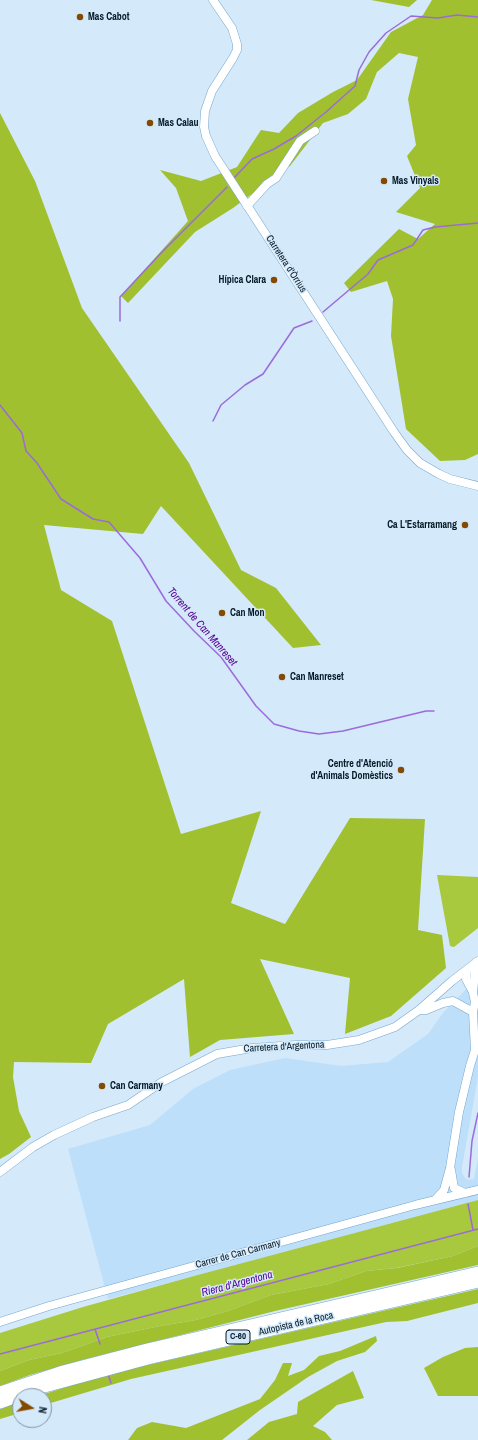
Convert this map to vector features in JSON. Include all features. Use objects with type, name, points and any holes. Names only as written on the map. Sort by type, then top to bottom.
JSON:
[{"type":"highway","name":"Autopista de la Roca","points":[[0,1392],[63,1371],[147,1349],[478,1272]]},
{"type":"highway","name":"Autopista de la Roca","points":[[0,1402],[41,1388],[148,1358],[478,1282]]},
{"type":"street","name":"Carretera d'Òrrius","points":[[213,0],[232,28],[237,44],[237,50],[224,70],[208,100],[205,111],[204,127],[206,136],[215,156],[407,450],[420,463],[439,474],[450,479],[478,486]]},
{"type":"street","points":[[247,206],[266,184],[276,178],[300,141],[315,131]]},
{"type":"street","points":[[473,993],[477,962]]},
{"type":"street","name":"Carretera d'Argentona","points":[[0,1172],[33,1147],[54,1135],[93,1117],[128,1105],[162,1082],[216,1054],[252,1048],[296,1045],[326,1045],[359,1040],[395,1027],[419,1010],[477,962]]},
{"type":"street","points":[[435,1200],[444,1190],[450,1168],[458,1112],[475,1050],[473,1012],[475,1002],[473,993],[466,979],[467,970]]},
{"type":"street","points":[[419,1010],[426,1010],[443,1003],[453,1001],[473,1012]]},
{"type":"street","points":[[450,1168],[454,1188],[466,1194]]},
{"type":"street","name":"Carrer de Can Carmany","points":[[0,1322],[49,1306],[435,1200],[478,1190]]},
{"type":"shaded area","points":[[478,977],[478,1077],[462,1173],[468,1180],[474,1179],[478,1158],[478,1200],[108,1299],[68,1149],[150,1125],[193,1089],[230,1070],[285,1058],[341,1066],[388,1062],[428,1034],[443,1013]]},
{"type":"green space","points":[[371,0],[417,0],[409,7]]},
{"type":"green space","points":[[432,0],[478,0],[478,454],[465,460],[440,461],[406,429],[391,336],[393,299],[387,281],[351,292],[344,283],[399,229],[418,239],[435,224],[396,212],[420,188],[407,156],[416,145],[408,99],[418,57],[399,53],[377,72],[366,99],[348,114],[323,123],[290,166],[233,208],[195,232],[128,303],[121,296],[188,221],[176,188],[160,170],[201,181],[237,167],[261,130],[279,133],[298,113],[333,92],[357,80],[391,32],[423,15]]},
{"type":"green space","points":[[0,113],[35,181],[82,308],[189,463],[241,570],[276,588],[321,645],[293,648],[161,506],[143,534],[44,525],[61,590],[112,621],[181,834],[261,811],[231,903],[285,924],[350,818],[425,819],[418,930],[442,935],[446,968],[391,1016],[345,1034],[350,978],[260,959],[294,1034],[220,1040],[190,1057],[184,979],[108,1024],[91,1063],[14,1062],[13,1077],[19,1111],[31,1137],[0,1159]]},
{"type":"green space","points":[[437,875],[478,877],[478,928],[454,947],[450,946]]},
{"type":"green space","points":[[478,1200],[478,1246],[453,1256],[396,1268],[366,1271],[329,1284],[271,1295],[228,1311],[196,1320],[107,1337],[62,1353],[29,1360],[0,1371],[0,1333],[83,1307],[194,1276]]},
{"type":"green space","points":[[478,1246],[478,1265],[275,1311],[82,1360],[30,1375],[0,1386],[0,1371],[29,1360],[62,1353],[107,1337],[196,1320],[228,1311],[271,1295],[329,1284],[366,1271],[397,1268],[453,1256]]},
{"type":"green space","points":[[478,1289],[478,1303],[407,1321],[386,1322],[131,1379],[52,1403],[52,1392],[104,1375]]},
{"type":"green space","points":[[376,1336],[377,1341],[365,1352],[337,1361],[308,1377],[260,1410],[222,1440],[128,1440],[137,1428],[152,1422],[186,1428],[260,1399],[275,1380],[283,1363],[292,1363],[288,1376],[304,1370],[319,1356],[340,1351]]},
{"type":"green space","points":[[478,1347],[478,1396],[438,1396],[424,1368],[443,1357],[465,1348]]},
{"type":"green space","points":[[353,1371],[364,1398],[337,1405],[313,1426],[325,1432],[332,1440],[247,1440],[269,1422],[297,1414],[298,1402]]},
{"type":"green space","points":[[12,1405],[12,1415],[0,1419],[0,1409]]},
{"type":"waterway","points":[[234,178],[252,159],[274,149],[296,136],[355,86],[359,70],[369,52],[386,33],[411,16],[438,18],[457,15],[478,17]]},
{"type":"waterway","points":[[120,321],[120,297],[161,253],[227,187]]},
{"type":"waterway","points":[[323,312],[368,274],[378,260],[413,245],[423,230],[435,227],[478,223]]},
{"type":"waterway","points":[[213,421],[221,405],[245,385],[263,374],[294,328],[312,321]]},
{"type":"waterway","name":"Torrent de Can Manreset","points":[[0,405],[22,433],[26,451],[37,463],[61,499],[93,519],[109,522],[140,558],[166,601],[221,657],[256,706],[274,724],[299,731],[319,734],[343,731],[426,711],[434,711]]},
{"type":"waterway","points":[[469,1177],[472,1141],[478,1113]]},
{"type":"waterway","points":[[468,1204],[473,1230]]},
{"type":"waterway","name":"Riera d'Argentona","points":[[0,1354],[478,1229]]},
{"type":"waterway","points":[[95,1329],[100,1344]]},
{"type":"waterway","points":[[108,1374],[111,1383]]},
{"type":"place","name":"Mas Cabot","points":[[80,17]]},
{"type":"place","name":"Mas Calau","points":[[150,123]]},
{"type":"place","name":"Mas Vinyals","points":[[384,181]]},
{"type":"place","name":"Hípica Clara","points":[[274,280]]},
{"type":"place","name":"Ca L'Estarramang","points":[[465,525]]},
{"type":"place","name":"Can Mon","points":[[222,613]]},
{"type":"place","name":"Can Manreset","points":[[282,677]]},
{"type":"place","name":"Centre d'Atenció d'Animals Domèstics","points":[[401,770]]},
{"type":"place","name":"Can Carmany","points":[[102,1086]]}]
